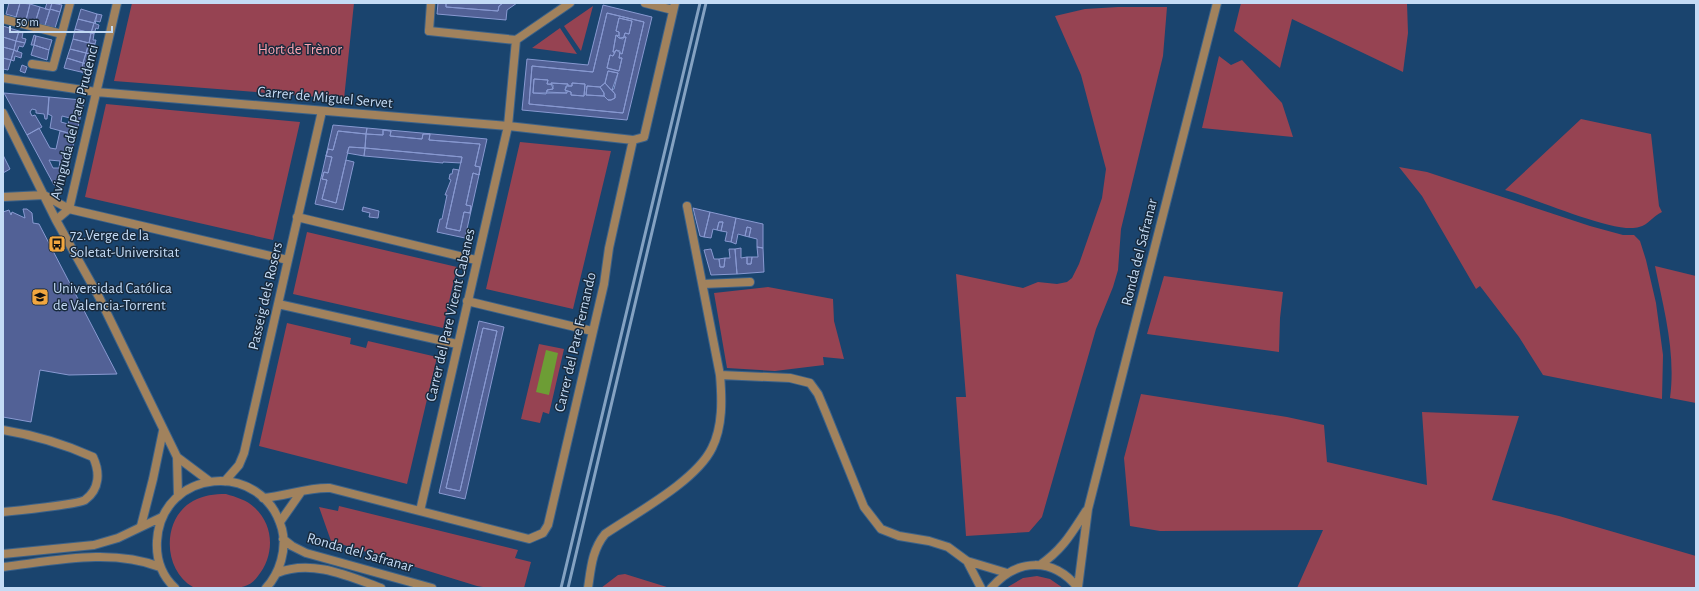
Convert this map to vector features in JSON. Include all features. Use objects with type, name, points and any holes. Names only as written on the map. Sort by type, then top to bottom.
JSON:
[{"type":"street","points":[[32,64],[53,66],[70,3]]},
{"type":"street","name":"Avinguda del Pare Prudenci","points":[[56,220],[69,209],[117,3]]},
{"type":"street","points":[[431,3],[429,31],[516,40],[570,3]]},
{"type":"street","points":[[645,3],[674,6]]},
{"type":"street","name":"Ronda del Safranar","points":[[1078,588],[1088,509],[1217,3]]},
{"type":"street","name":"Carrer de Miguel Servet","points":[[3,78],[96,92],[508,126],[633,140],[644,137],[674,6]]},
{"type":"street","points":[[3,19],[62,34]]},
{"type":"street","name":"Carrer del Pare Vicent Cabanes","points":[[420,511],[476,260],[508,126],[516,40]]},
{"type":"street","name":"Passeig dels Rosers","points":[[225,481],[239,465],[244,453],[322,111]]},
{"type":"street","points":[[3,113],[56,220],[99,297],[177,457],[209,481]]},
{"type":"street","name":"Carrer del Pare Fernando","points":[[420,511],[529,539],[543,533],[548,525],[604,284],[609,248],[633,140]]},
{"type":"street","points":[[3,197],[44,195],[69,209],[288,260]]},
{"type":"street","points":[[588,588],[594,553],[598,543],[605,534],[681,483],[704,462],[713,447],[720,425],[722,395],[720,375],[687,206]]},
{"type":"street","points":[[297,217],[476,260]]},
{"type":"street","points":[[703,284],[750,282]]},
{"type":"street","points":[[467,301],[592,331]]},
{"type":"street","points":[[278,304],[458,344]]},
{"type":"street","points":[[720,375],[790,378],[810,383],[818,394],[864,507],[881,528],[899,536],[929,541],[948,547],[967,560],[1007,573]]},
{"type":"street","points":[[3,430],[20,432],[75,449],[93,457],[99,470],[96,490],[84,501],[3,512]]},
{"type":"street","points":[[141,526],[154,479],[163,431]]},
{"type":"street","points":[[177,457],[178,496]]},
{"type":"street","points":[[171,586],[160,567],[156,550],[157,532],[162,517],[178,496],[195,485],[209,481],[225,481],[238,483],[255,491],[264,498],[274,510],[280,522],[284,539],[282,557],[277,573],[266,588]]},
{"type":"street","points":[[264,498],[301,492],[314,488],[330,488],[420,511]]},
{"type":"street","points":[[280,522],[301,492]]},
{"type":"street","name":"Ronda del Safranar","points":[[1040,565],[1056,554],[1067,541],[1088,509]]},
{"type":"street","points":[[3,554],[94,545],[118,538],[162,517]]},
{"type":"street","name":"Ronda del Safranar","points":[[284,539],[292,546],[306,553],[432,588]]},
{"type":"street","points":[[3,567],[99,557],[123,558],[160,567]]},
{"type":"street","points":[[967,560],[981,588]]},
{"type":"street","points":[[991,588],[1007,573],[1023,566],[1040,565],[1055,569],[1068,576],[1078,588]]},
{"type":"street","name":"Ronda del Safranar","points":[[277,573],[286,569],[303,567],[327,570],[381,588]]},
{"type":"green space","name":"Hort de Trènor","points":[[132,3],[354,3],[344,99],[114,81]]},
{"type":"green space","points":[[1241,3],[1407,3],[1408,33],[1403,72],[1292,19],[1280,68],[1234,31]]},
{"type":"green space","points":[[593,6],[581,51],[564,26]]},
{"type":"green space","points":[[1167,7],[1163,56],[1121,229],[1118,270],[1113,287],[1096,329],[1042,517],[1029,532],[966,536],[956,397],[966,397],[956,274],[1023,288],[1038,282],[1057,284],[1067,282],[1072,278],[1079,264],[1102,198],[1106,169],[1081,75],[1055,16],[1085,9]]},
{"type":"green space","points":[[560,28],[577,54],[532,48]]},
{"type":"green space","points":[[1219,56],[1231,65],[1242,60],[1282,103],[1293,137],[1202,128]]},
{"type":"green space","points":[[106,104],[300,122],[273,240],[85,197]]},
{"type":"green space","points":[[1581,119],[1651,134],[1659,206],[1662,212],[1639,227],[1628,228],[1612,226],[1505,190]]},
{"type":"green space","points":[[520,142],[611,151],[573,309],[486,289]]},
{"type":"green space","points":[[1399,167],[1427,172],[1590,226],[1623,235],[1634,235],[1640,241],[1656,303],[1663,355],[1662,399],[1543,375],[1519,337],[1480,286],[1476,289],[1422,196]]},
{"type":"green space","points":[[307,232],[457,267],[443,328],[293,294]]},
{"type":"green space","points":[[1655,266],[1696,276],[1696,403],[1670,398],[1670,348]]},
{"type":"green space","points":[[1164,276],[1283,292],[1280,318],[1279,352],[1147,334]]},
{"type":"green space","points":[[768,287],[833,299],[834,321],[844,359],[823,357],[824,365],[775,371],[727,368],[714,293]]},
{"type":"green space","points":[[287,323],[351,338],[350,344],[366,348],[368,341],[437,357],[407,484],[259,446]]},
{"type":"green space","points":[[539,344],[564,349],[549,414],[543,412],[540,423],[521,419]]},
{"type":"green space","points":[[1141,394],[1287,417],[1324,425],[1327,462],[1427,485],[1422,412],[1519,416],[1492,500],[1559,516],[1696,556],[1696,588],[1297,588],[1323,530],[1160,531],[1130,526],[1124,458]]},
{"type":"green space","points":[[226,494],[248,503],[262,516],[269,533],[270,542],[267,560],[255,580],[247,586],[203,589],[193,587],[183,579],[171,556],[171,531],[176,519],[183,509],[193,501],[209,495]]},
{"type":"green space","points":[[339,506],[518,550],[515,558],[531,562],[524,588],[489,588],[477,586],[331,541],[319,507],[338,511]]},
{"type":"green space","points":[[625,574],[670,588],[601,588],[618,575]]},
{"type":"green space","points":[[1037,576],[1050,579],[1063,588],[1006,588],[1023,578]]},
{"type":"shaded area","points":[[546,350],[558,353],[549,395],[536,392]]},
{"type":"building","points":[[9,3],[20,3],[16,17],[6,14]]},
{"type":"building","points":[[20,3],[30,4],[26,20],[16,17]]},
{"type":"building","points":[[47,3],[52,3],[50,10],[45,9]]},
{"type":"building","points":[[52,3],[62,5],[60,12],[50,9]]},
{"type":"building","points":[[438,3],[446,3],[446,7],[498,11],[499,6],[503,3],[517,3],[507,10],[506,20],[437,14]]},
{"type":"building","points":[[446,3],[503,3],[499,6],[498,11],[446,7]]},
{"type":"building","points":[[30,4],[40,7],[35,23],[26,20]]},
{"type":"building","points":[[603,5],[652,17],[627,120],[522,110],[527,59],[588,65]],"holes":[[[607,13],[644,22],[623,113],[529,104],[532,66],[593,72]]]},
{"type":"building","points":[[40,7],[50,10],[45,25],[35,23]]},
{"type":"building","points":[[50,9],[60,12],[55,28],[45,25]]},
{"type":"building","points":[[81,9],[97,14],[94,23],[78,19]]},
{"type":"building","points":[[607,13],[644,22],[623,113],[529,104],[532,66],[593,72]],"holes":[[[619,18],[632,21],[629,34],[625,33],[624,37],[626,37],[622,54],[620,53],[619,58],[622,58],[619,71],[607,68],[610,55],[613,56],[615,52],[613,52],[616,35],[619,36],[619,32],[616,31]],[[608,71],[618,73],[612,90],[615,94],[615,98],[608,100],[604,96],[586,95],[587,86],[600,87],[605,83]],[[534,79],[548,80],[547,84],[568,84],[568,86],[572,86],[572,83],[585,84],[584,96],[571,95],[571,92],[567,91],[567,93],[533,93]]]},
{"type":"building","points":[[97,14],[102,15],[100,22],[96,21],[95,24]]},
{"type":"building","points":[[619,18],[632,21],[629,34],[625,33],[623,39],[619,38],[619,32],[616,31]]},
{"type":"building","points":[[78,19],[94,23],[91,33],[75,29]]},
{"type":"building","points":[[94,23],[99,25],[94,34],[91,33]]},
{"type":"building","points":[[3,26],[19,31],[16,41],[3,37]]},
{"type":"building","points":[[75,29],[91,33],[89,43],[73,39]]},
{"type":"building","points":[[19,31],[23,32],[22,38],[26,39],[25,43],[16,41]]},
{"type":"building","points":[[91,33],[94,34],[93,40],[96,40],[95,44],[89,43]]},
{"type":"building","points":[[34,35],[36,36],[34,45],[31,45]]},
{"type":"building","points":[[616,35],[619,38],[626,37],[622,54],[616,50],[613,52]]},
{"type":"building","points":[[36,36],[52,40],[49,50],[34,45]]},
{"type":"building","points":[[3,37],[16,41],[14,50],[3,47]]},
{"type":"building","points":[[73,39],[89,43],[86,53],[70,49]]},
{"type":"building","points":[[16,41],[25,43],[23,47],[19,46],[17,52],[14,50]]},
{"type":"building","points":[[89,43],[95,44],[94,48],[91,47],[89,54],[86,53]]},
{"type":"building","points":[[34,45],[49,50],[47,60],[31,55]]},
{"type":"building","points":[[3,47],[14,50],[11,60],[3,58]]},
{"type":"building","points":[[70,49],[86,53],[83,63],[67,58]]},
{"type":"building","points":[[14,50],[22,53],[21,58],[15,56],[14,61],[11,60]]},
{"type":"building","points":[[616,50],[620,51],[619,58],[622,58],[619,71],[607,68],[610,55],[613,56]]},
{"type":"building","points":[[86,53],[89,54],[88,60],[91,61],[90,64],[83,63]]},
{"type":"building","points":[[3,58],[11,60],[8,70],[3,69]]},
{"type":"building","points":[[67,58],[83,63],[81,72],[64,68]]},
{"type":"building","points":[[83,63],[90,64],[89,69],[85,68],[83,73],[81,72]]},
{"type":"building","points":[[22,65],[27,67],[25,73],[20,71]]},
{"type":"building","points":[[608,71],[618,73],[614,89],[611,90],[605,83]]},
{"type":"building","points":[[534,79],[548,80],[547,84],[553,85],[553,89],[547,90],[546,94],[533,93]]},
{"type":"building","points":[[551,83],[568,84],[565,90],[567,93],[547,92],[547,90],[553,89]]},
{"type":"building","points":[[572,83],[585,84],[584,96],[571,95],[571,92],[565,90],[566,86],[572,86]]},
{"type":"building","points":[[605,83],[615,94],[615,98],[611,100],[608,100],[604,96],[604,93],[600,87]]},
{"type":"building","points":[[587,86],[600,87],[604,93],[604,96],[586,95]]},
{"type":"building","points":[[4,93],[49,97],[47,119],[45,119],[44,114],[36,113],[36,110],[32,109],[30,112],[32,116],[35,115],[42,127],[27,135]]},
{"type":"building","points":[[49,97],[82,100],[84,102],[76,135],[50,128],[52,116],[48,114]],"holes":[[[62,116],[70,118],[68,124],[61,122]]]},
{"type":"building","points":[[333,125],[367,128],[366,134],[338,131],[333,150],[328,149],[326,156],[332,157],[328,173],[324,172],[322,179],[327,180],[322,199],[336,203],[346,160],[354,162],[343,210],[315,204]]},
{"type":"building","points":[[39,128],[50,148],[56,149],[60,131],[76,135],[62,185],[54,185],[27,135]],"holes":[[[49,160],[60,161],[59,168],[53,168]]]},
{"type":"building","points":[[367,128],[487,139],[479,175],[480,167],[475,166],[480,144],[429,140],[430,134],[423,134],[422,139],[390,136],[391,131],[383,130],[383,135],[366,134]]},
{"type":"building","points":[[383,130],[391,131],[390,136],[422,139],[423,134],[430,134],[429,140],[480,144],[475,166],[480,167],[479,175],[473,173],[466,205],[471,206],[470,213],[464,212],[460,231],[446,228],[462,157],[365,148],[366,134],[383,135]]},
{"type":"building","points":[[338,131],[366,134],[365,148],[349,147],[336,203],[322,199],[327,180],[322,179],[324,172],[328,173],[332,157],[326,156],[328,149],[333,150]]},
{"type":"building","points":[[349,147],[365,148],[364,156],[347,153]]},
{"type":"building","points":[[365,148],[462,157],[461,163],[443,163],[364,156]]},
{"type":"building","points":[[3,155],[10,169],[3,173]]},
{"type":"building","points":[[453,169],[459,170],[446,228],[460,231],[464,212],[470,213],[471,206],[466,205],[473,173],[479,175],[465,238],[437,232],[440,219],[442,219],[447,195],[445,195],[451,180],[449,179],[450,174],[452,174]]},
{"type":"building","points":[[363,207],[379,211],[378,218],[369,217],[370,213],[362,211]]},
{"type":"building","points":[[693,208],[710,212],[704,237],[700,236]]},
{"type":"building","name":"Universidad Católica de Valencia-Torrent","points":[[23,209],[27,209],[32,213],[33,223],[39,224],[117,374],[69,375],[40,370],[31,422],[3,417],[3,212],[9,210],[11,215],[12,212],[25,218]]},
{"type":"building","points":[[710,212],[736,218],[731,242],[725,241],[727,232],[721,231],[723,222],[719,222],[717,230],[713,229],[711,238],[704,237]]},
{"type":"building","points":[[736,218],[763,224],[763,248],[757,247],[757,239],[749,237],[751,228],[747,227],[745,236],[738,234],[736,244],[731,242]]},
{"type":"building","points":[[719,222],[723,222],[721,231],[717,230]]},
{"type":"building","points":[[747,227],[751,228],[749,237],[745,236]]},
{"type":"building","points":[[757,247],[763,248],[764,272],[737,274],[735,249],[741,248],[741,258],[747,257],[747,264],[751,264],[752,257],[758,257]]},
{"type":"building","points":[[711,249],[714,259],[719,259],[720,267],[724,267],[725,258],[730,258],[729,249],[735,249],[737,274],[711,275],[704,250]]},
{"type":"building","points":[[747,257],[752,257],[751,264],[747,264]]},
{"type":"building","points":[[725,258],[724,267],[720,267],[719,259]]},
{"type":"building","points":[[479,321],[504,327],[465,499],[439,493]],"holes":[[[483,328],[497,331],[460,491],[446,488]]]},
{"type":"building","points":[[483,328],[497,331],[460,491],[446,488]]},
{"type":"railway","points":[[561,588],[700,3]]},
{"type":"railway","points":[[568,588],[706,3]]},
{"type":"place","name":"72.Verge de la Soletat-Universitat","points":[[57,244]]},
{"type":"place","name":"Universidad Católica de Valencia-Torrent","points":[[40,297]]}]
